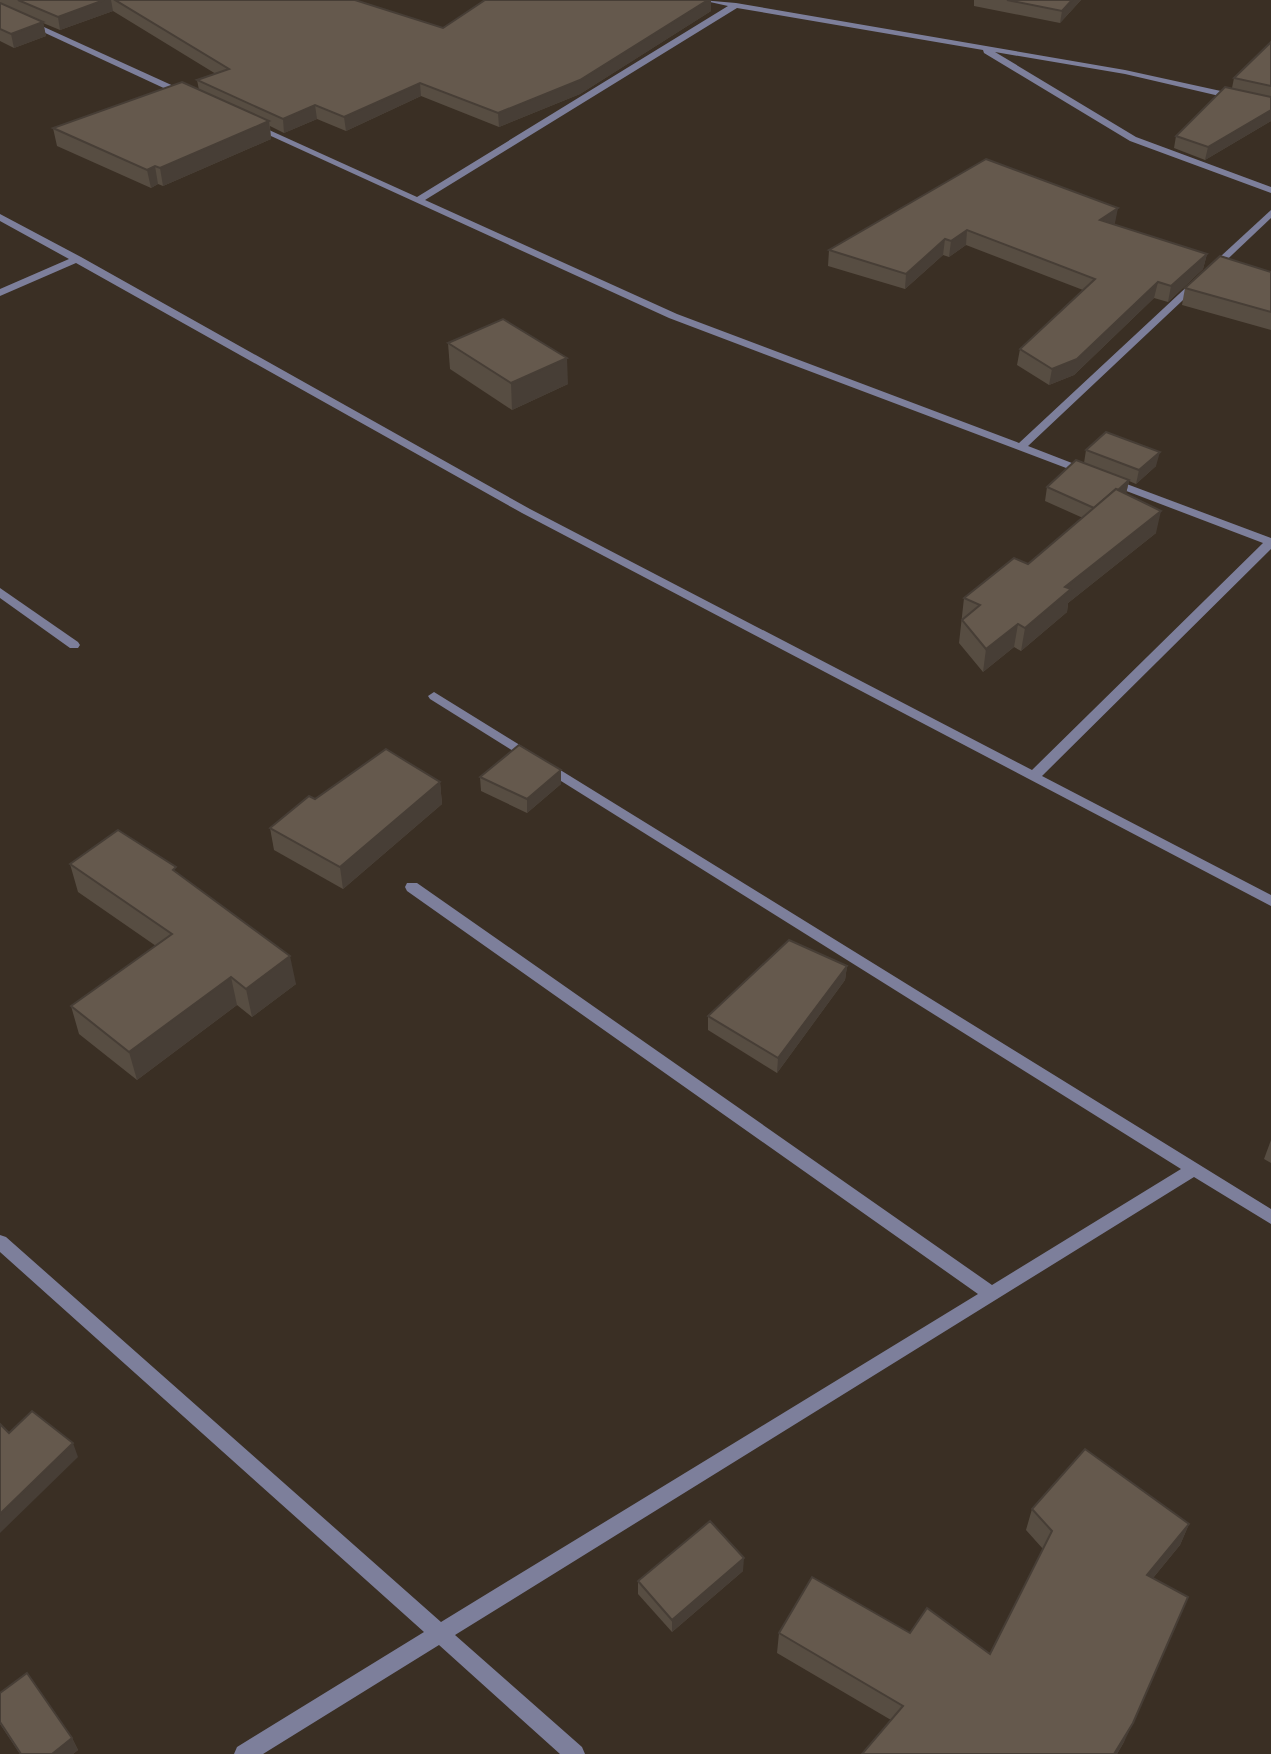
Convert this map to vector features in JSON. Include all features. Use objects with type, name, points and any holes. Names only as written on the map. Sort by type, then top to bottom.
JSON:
[{"type":"street","points":[[705,0],[1125,72],[1271,105]]},
{"type":"street","points":[[417,201],[736,5]]},
{"type":"street","points":[[0,9],[202,102]]},
{"type":"street","points":[[980,47],[1133,139],[1271,190]]},
{"type":"street","points":[[240,120],[673,316],[1271,542],[1033,777]]},
{"type":"street","points":[[1021,447],[1271,214]]},
{"type":"street","points":[[0,217],[526,511],[1271,901]]},
{"type":"street","points":[[0,293],[78,259]]},
{"type":"street","points":[[0,592],[74,645]]},
{"type":"street","points":[[434,696],[1271,1217]]},
{"type":"street","points":[[412,887],[992,1294]]},
{"type":"street","points":[[244,1754],[1195,1169]]},
{"type":"street","points":[[0,1242],[575,1754]]},
{"type":"building","points":[[18,0],[104,0],[58,17]]},
{"type":"building","points":[[115,0],[355,0],[443,28],[485,0],[708,0],[580,80],[498,113],[420,83],[344,117],[315,105],[283,119],[197,80],[229,69]]},
{"type":"building","points":[[1007,0],[1072,0],[1062,11]]},
{"type":"building","points":[[0,3],[43,22],[11,34],[0,29]]},
{"type":"building","points":[[1271,42],[1271,86],[1234,78]]},
{"type":"building","points":[[182,82],[269,121],[160,168],[155,166],[147,170],[53,128]]},
{"type":"building","points":[[1225,87],[1271,97],[1271,110],[1208,147],[1176,136]]},
{"type":"building","points":[[986,159],[1118,208],[1100,220],[1207,254],[1171,286],[1158,282],[1077,359],[1052,369],[1020,349],[1095,279],[967,230],[951,241],[945,239],[906,274],[829,250]]},
{"type":"building","points":[[1220,256],[1271,272],[1271,312],[1185,288]]},
{"type":"building","points":[[503,319],[567,358],[511,383],[448,343]]},
{"type":"building","points":[[1106,432],[1160,452],[1139,470],[1086,450]]},
{"type":"building","points":[[1076,460],[1129,480],[1094,508],[1047,487]]},
{"type":"building","points":[[1116,489],[1161,511],[1065,587],[1071,589],[1025,628],[1018,624],[986,649],[962,620],[980,605],[964,598],[1014,558],[1028,564]]},
{"type":"building","points":[[519,745],[561,770],[527,799],[480,777]]},
{"type":"building","points":[[386,749],[440,782],[340,867],[270,828],[309,796],[315,799]]},
{"type":"building","points":[[118,830],[176,867],[173,870],[290,956],[246,989],[231,977],[129,1052],[71,1006],[172,934],[70,864]]},
{"type":"building","points":[[789,940],[847,966],[778,1058],[708,1016]]},
{"type":"building","points":[[32,1411],[73,1443],[0,1514],[0,1424],[9,1433]]},
{"type":"building","points":[[1085,1449],[1189,1524],[1147,1575],[1188,1597],[1133,1723],[1114,1754],[862,1754],[903,1706],[779,1633],[812,1577],[910,1633],[927,1608],[990,1654],[1052,1531],[1032,1509]]},
{"type":"building","points":[[710,1521],[744,1558],[672,1620],[638,1581]]},
{"type":"building","points":[[27,1673],[72,1738],[52,1754],[21,1754],[0,1722],[0,1693]]}]
